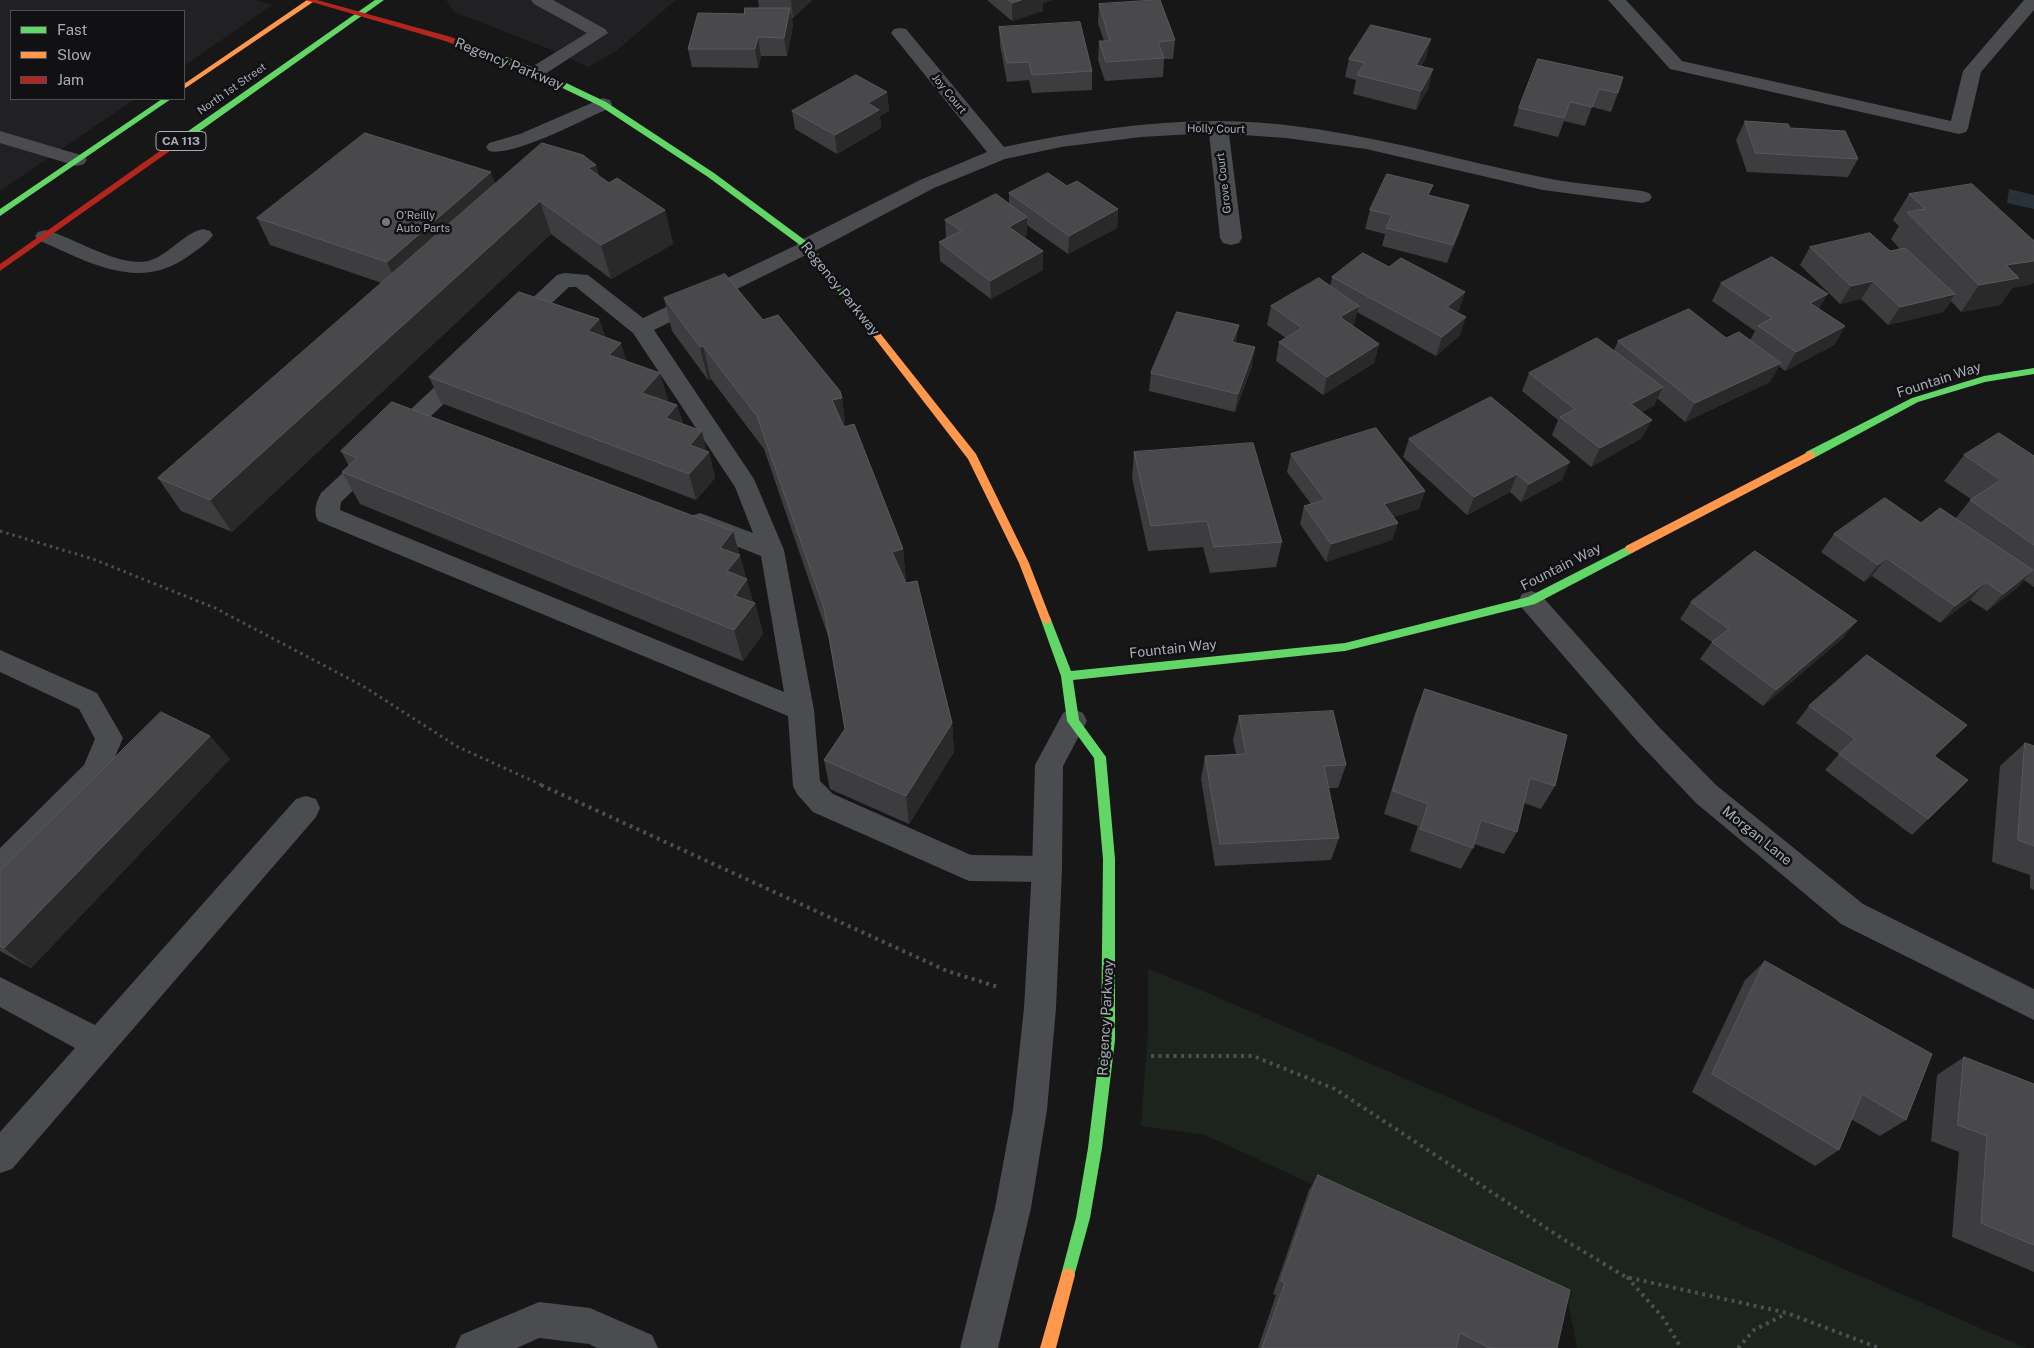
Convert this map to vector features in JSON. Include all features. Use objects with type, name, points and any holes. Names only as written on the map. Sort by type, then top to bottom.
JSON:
[{"type":"street","name":"Regency Parkway","points":[[311,0],[448,39],[536,72],[603,104],[711,175],[807,246],[972,457],[1024,563],[1067,676],[1073,721],[1100,757],[1108,860],[1108,1040],[1095,1148],[1083,1218],[1048,1348]]},
{"type":"street","points":[[185,86],[311,0]]},
{"type":"street","name":"North 1st Street","points":[[0,268],[380,0]]},
{"type":"street","name":"Joy Court","points":[[900,33],[999,154]]},
{"type":"street","points":[[0,213],[166,100]]},
{"type":"street","name":"Holly Court","points":[[807,246],[927,184],[999,154],[1061,141],[1141,131],[1218,127],[1286,132],[1366,143],[1544,184],[1642,197]]},
{"type":"street","name":"Grove Court","points":[[1218,127],[1230,238]]},
{"type":"street","name":"Fountain Way","points":[[1067,676],[1345,647],[1531,601],[1915,400],[1984,379],[2034,371]]},
{"type":"street","name":"Morgan Lane","points":[[1531,601],[1648,734],[1706,794],[1852,914],[2034,1005]]},
{"type":"street","points":[[979,1348],[1013,1208],[1030,1110],[1040,1008],[1047,869],[1049,765],[1073,721]]},
{"type":"street","points":[[474,1348],[539,1320],[590,1326],[639,1348]]},
{"type":"lane","points":[[536,72],[599,33],[540,0]]},
{"type":"lane","points":[[1617,0],[1676,65],[1958,128],[1972,71],[2033,0]]},
{"type":"lane","points":[[496,147],[527,138],[603,104]]},
{"type":"lane","points":[[0,137],[77,160]]},
{"type":"lane","points":[[45,236],[132,268],[154,266],[182,252],[203,235]]},
{"type":"lane","points":[[641,328],[807,246]]},
{"type":"lane","points":[[499,340],[564,280],[581,280],[641,328],[746,486],[772,550],[802,710],[806,786],[823,802],[969,868],[1047,869]]},
{"type":"lane","points":[[477,360],[329,499],[327,514],[802,710]]},
{"type":"lane","points":[[419,413],[447,424]]},
{"type":"lane","points":[[679,514],[772,550]]},
{"type":"lane","points":[[0,660],[88,701],[109,738],[95,772],[0,867]]},
{"type":"lane","points":[[0,1157],[306,808]]},
{"type":"lane","points":[[0,990],[99,1044]]},
{"type":"path","points":[[0,531],[92,559],[216,608],[363,686],[458,747],[947,971],[997,987]]},
{"type":"path","points":[[1148,1056],[1253,1056],[1335,1089],[1566,1241],[1626,1276],[1787,1313],[1879,1348]]},
{"type":"path","points":[[1626,1276],[1664,1319],[1681,1348]]},
{"type":"path","points":[[1738,1348],[1754,1330],[1787,1313]]},
{"type":"shaded area","points":[[0,0],[255,0],[272,5],[185,65],[185,10],[10,10],[10,100],[134,100],[0,191]]},
{"type":"shaded area","points":[[446,0],[676,0],[616,51],[588,67],[552,50],[454,12]]},
{"type":"shaded area","points":[[2009,189],[2034,195],[2034,209],[2007,203]]},
{"type":"shaded area","points":[[1148,969],[1210,994],[2026,1348],[1577,1348],[1568,1302],[1205,1135],[1141,1126],[1148,1031]]},
{"type":"building","points":[[1009,0],[1021,0],[1012,3]]},
{"type":"building","points":[[1160,0],[1175,40],[1158,42],[1164,58],[1106,62],[1099,41],[1110,41],[1099,4]]},
{"type":"building","points":[[745,8],[790,8],[784,38],[758,37],[755,49],[688,49],[698,13],[744,14]]},
{"type":"building","points":[[1080,22],[1092,71],[1032,75],[1029,62],[1007,63],[999,27]]},
{"type":"building","points":[[1371,25],[1431,39],[1416,65],[1433,69],[1421,91],[1357,75],[1365,63],[1349,59]]},
{"type":"building","points":[[1538,59],[1623,77],[1618,93],[1599,89],[1592,107],[1570,102],[1564,118],[1519,108]]},
{"type":"building","points":[[856,75],[887,92],[868,103],[879,110],[835,135],[792,111]]},
{"type":"building","points":[[1745,121],[1788,124],[1790,128],[1845,131],[1858,159],[1756,153]]},
{"type":"building","name":"O'Reilly Auto Parts","points":[[365,133],[491,172],[387,262],[257,218]]},
{"type":"building","points":[[542,143],[583,155],[596,165],[588,168],[609,183],[617,178],[665,210],[601,245],[540,201],[210,500],[158,478]]},
{"type":"building","points":[[1048,173],[1067,186],[1077,181],[1118,209],[1069,236],[1009,193]]},
{"type":"building","points":[[1387,174],[1433,185],[1428,195],[1469,205],[1453,245],[1386,228],[1392,215],[1370,210]]},
{"type":"building","points":[[1972,184],[2034,241],[2034,261],[2006,265],[2019,278],[1979,285],[1907,212],[1925,209],[1909,194]]},
{"type":"building","points":[[996,194],[1027,217],[1009,227],[1043,251],[990,281],[939,242],[961,231],[945,220]]},
{"type":"building","points":[[1870,233],[1890,251],[1905,248],[1955,294],[1900,307],[1873,281],[1851,286],[1810,247]]},
{"type":"building","points":[[1363,253],[1389,267],[1401,258],[1465,292],[1447,307],[1466,317],[1442,337],[1332,277]]},
{"type":"building","points":[[1772,257],[1828,294],[1810,303],[1845,326],[1796,352],[1758,326],[1772,318],[1721,283]]},
{"type":"building","points":[[725,274],[763,320],[778,315],[840,391],[842,398],[832,400],[844,427],[854,424],[903,549],[892,552],[906,583],[917,581],[952,723],[906,796],[824,760],[845,729],[824,608],[757,416],[703,346],[700,347],[664,298]]},
{"type":"building","points":[[1319,278],[1359,306],[1340,317],[1379,344],[1327,377],[1279,342],[1302,328],[1271,306]]},
{"type":"building","points":[[519,292],[599,319],[588,331],[621,343],[609,355],[660,373],[642,393],[677,405],[666,418],[702,431],[690,445],[709,452],[689,474],[429,377]]},
{"type":"building","points":[[1689,309],[1726,338],[1739,332],[1781,363],[1695,403],[1618,341]]},
{"type":"building","points":[[1177,312],[1239,325],[1232,342],[1255,347],[1238,394],[1151,373]]},
{"type":"building","points":[[1597,338],[1663,387],[1631,404],[1652,420],[1600,448],[1560,417],[1575,409],[1529,373]]},
{"type":"building","points":[[1491,397],[1570,462],[1529,484],[1517,474],[1474,497],[1409,439]]},
{"type":"building","points":[[392,402],[733,531],[720,548],[740,555],[727,571],[747,579],[735,596],[755,603],[734,630],[342,472],[357,458],[341,451]]},
{"type":"building","points":[[1376,428],[1425,491],[1384,504],[1398,523],[1331,544],[1304,506],[1325,500],[1291,454]]},
{"type":"building","points":[[1999,433],[2034,456],[2034,545],[1970,500],[2001,480],[1964,455]]},
{"type":"building","points":[[1253,443],[1282,542],[1214,547],[1207,521],[1151,526],[1134,452]]},
{"type":"building","points":[[1885,498],[1921,523],[1940,508],[2033,570],[2003,594],[1986,582],[1955,606],[1886,558],[1878,565],[1834,534]]},
{"type":"building","points":[[1755,551],[1857,621],[1776,690],[1712,642],[1729,629],[1691,602]]},
{"type":"building","points":[[1867,655],[1967,725],[1934,756],[1968,780],[1928,819],[1839,754],[1855,739],[1809,706]]},
{"type":"building","points":[[1425,689],[1567,735],[1555,786],[1530,778],[1517,832],[1481,820],[1473,848],[1420,829],[1428,804],[1393,791]]},
{"type":"building","points":[[1333,711],[1346,765],[1324,766],[1339,838],[1220,844],[1205,756],[1246,754],[1239,716]]},
{"type":"building","points":[[161,712],[210,736],[4,948],[0,946],[0,871]]},
{"type":"building","points":[[2025,743],[2034,746],[2034,846],[2018,840]]},
{"type":"building","points":[[1765,961],[1932,1054],[1906,1120],[1862,1094],[1839,1150],[1712,1074]]},
{"type":"building","points":[[1964,1057],[2034,1084],[2034,1245],[1981,1223],[1987,1136],[1958,1125]]},
{"type":"building","points":[[1318,1175],[1570,1290],[1557,1348],[1490,1348],[1460,1333],[1456,1348],[1262,1348],[1285,1283],[1281,1281]]},
{"type":"traffic: fast","points":[[187,136],[380,0]]},
{"type":"traffic: fast","points":[[503,59],[536,72],[603,104],[711,175],[807,246],[869,325]]},
{"type":"traffic: fast","points":[[0,213],[166,100]]},
{"type":"traffic: fast","points":[[1810,455],[1915,400],[1984,379],[2034,371]]},
{"type":"traffic: fast","points":[[1067,676],[1345,647],[1531,601],[1630,549]]},
{"type":"traffic: fast","points":[[1046,620],[1067,676],[1073,721],[1100,757],[1109,859],[1108,1040],[1095,1148],[1083,1218],[1068,1275]]},
{"type":"traffic: slow","points":[[185,86],[312,0]]},
{"type":"traffic: slow","points":[[869,325],[972,457],[1024,563],[1046,620]]},
{"type":"traffic: slow","points":[[1630,549],[1810,455]]},
{"type":"traffic: slow","points":[[1048,1348],[1068,1275]]},
{"type":"traffic: jam","points":[[309,0],[448,39],[503,59]]},
{"type":"traffic: jam","points":[[0,268],[187,136]]},
{"type":"place","name":"O'Reilly Auto Parts","points":[[386,222]]}]
